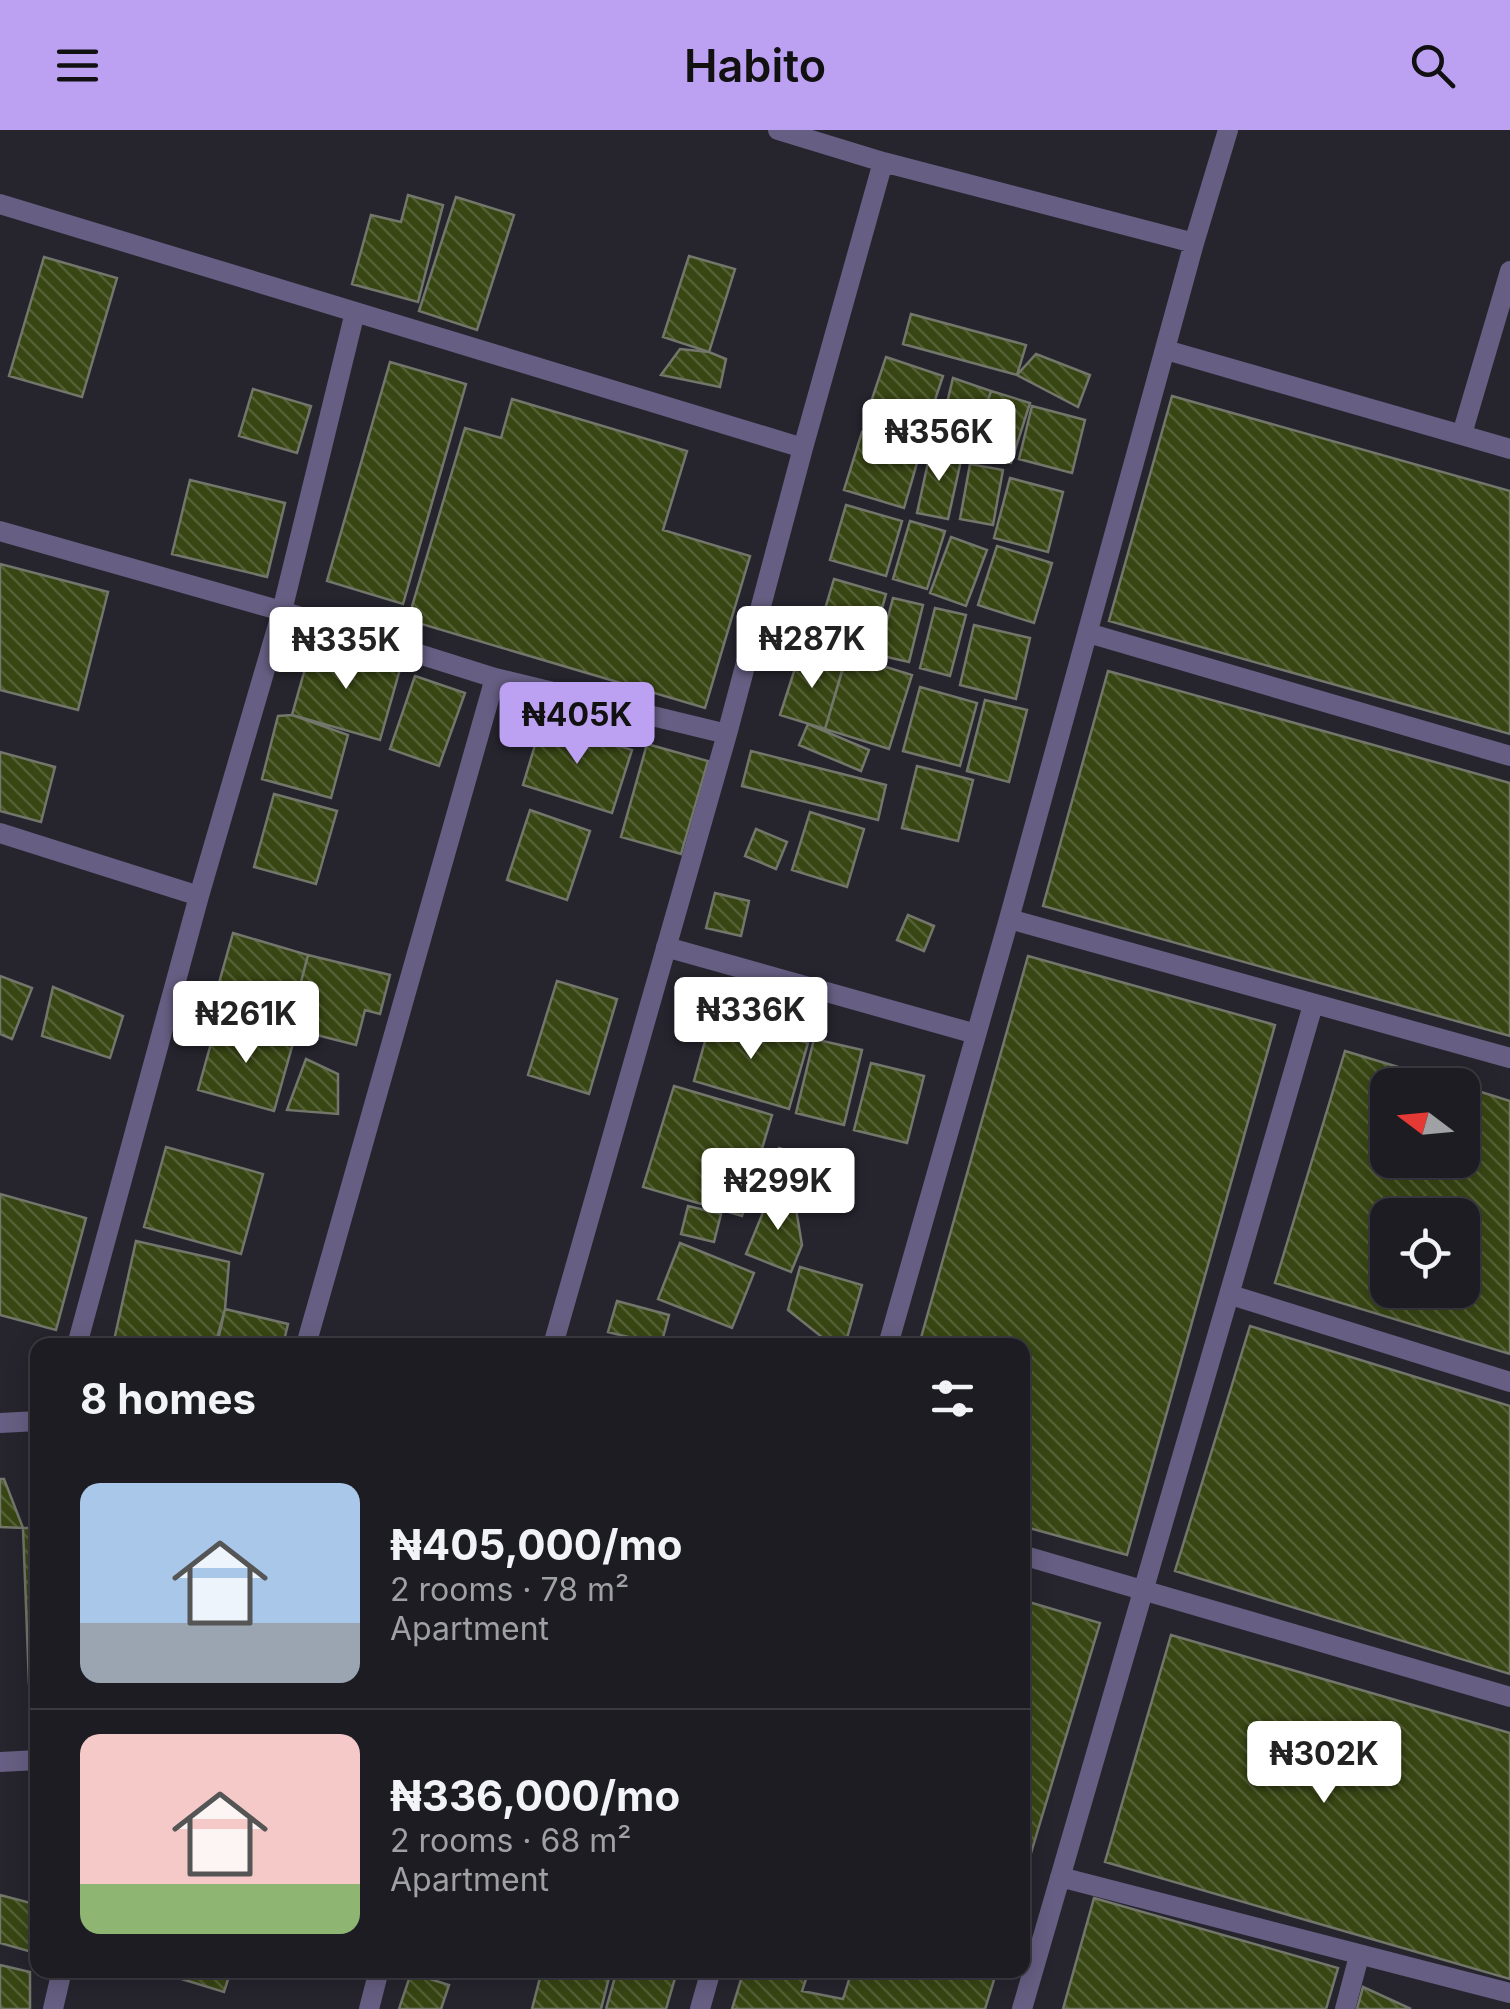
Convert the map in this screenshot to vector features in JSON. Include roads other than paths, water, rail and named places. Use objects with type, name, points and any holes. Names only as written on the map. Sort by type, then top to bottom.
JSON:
[{"type":"street","points":[[778,130],[884,162],[1194,243]]},
{"type":"street","points":[[890,1338],[1228,130]]},
{"type":"street","points":[[554,1338],[728,734],[802,448],[884,162]]},
{"type":"street","points":[[0,204],[802,448]]},
{"type":"street","points":[[1462,434],[1510,271]]},
{"type":"street","points":[[79,1338],[198,896],[282,611],[355,312]]},
{"type":"street","points":[[1166,350],[1510,449]]},
{"type":"street","points":[[0,531],[282,611],[496,678],[728,734]]},
{"type":"street","points":[[1088,633],[1510,756]]},
{"type":"street","points":[[308,1338],[496,678]]},
{"type":"street","points":[[0,833],[198,896]]},
{"type":"street","points":[[1009,919],[1510,1058]]},
{"type":"street","points":[[666,947],[976,1034]]},
{"type":"street","points":[[1022,2009],[1313,1005]]},
{"type":"street","points":[[1231,1295],[1510,1382]]},
{"type":"street","points":[[0,1423],[30,1421]]},
{"type":"street","points":[[1030,1556],[1510,1697]]},
{"type":"street","points":[[0,1762],[30,1760]]},
{"type":"street","points":[[1060,1877],[1510,1993]]},
{"type":"street","points":[[1345,2009],[1359,1956]]},
{"type":"street","points":[[54,2009],[60,1978]]},
{"type":"street","points":[[370,2009],[377,1978]]},
{"type":"street","points":[[700,2009],[709,1978]]}]
